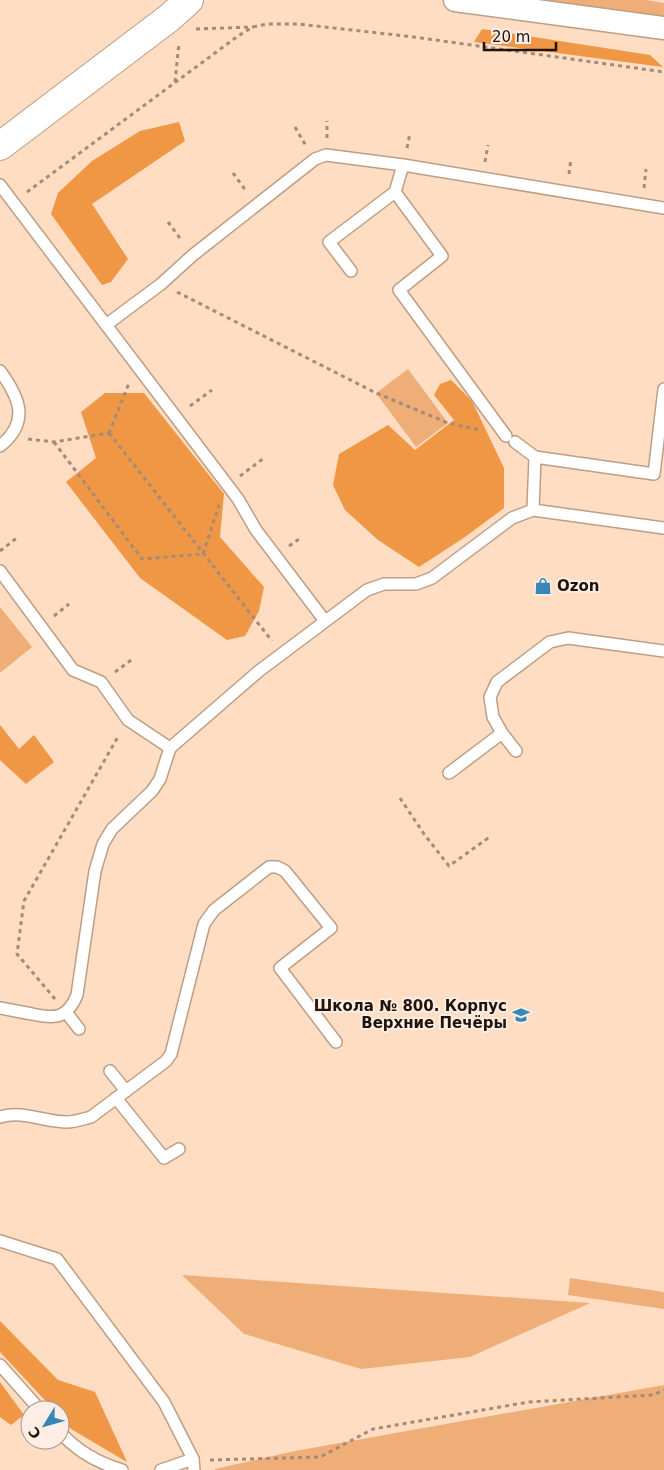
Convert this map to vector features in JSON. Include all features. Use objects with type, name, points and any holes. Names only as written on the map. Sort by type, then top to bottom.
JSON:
[{"type":"street","points":[[0,146],[169,18],[189,0]]},
{"type":"street","points":[[455,0],[664,28]]},
{"type":"lane","points":[[106,325],[161,284],[192,255],[315,159],[326,155],[403,165],[664,208]]},
{"type":"lane","points":[[351,271],[329,242],[395,192],[403,165]]},
{"type":"lane","points":[[0,185],[228,485],[256,530],[325,621]]},
{"type":"lane","points":[[395,192],[442,256],[399,290],[511,439],[535,458],[654,474],[664,389]]},
{"type":"lane","points":[[0,371],[16,395],[19,410],[18,423],[11,437],[0,446]]},
{"type":"lane","points":[[533,510],[535,458]]},
{"type":"lane","points":[[0,1008],[50,1018],[60,1016],[66,1012],[78,995],[94,870],[103,844],[112,829],[152,791],[160,779],[170,748],[259,671],[367,590],[384,584],[416,584],[432,578],[512,518],[533,510],[664,528]]},
{"type":"lane","points":[[0,571],[73,670],[101,682],[128,720],[170,748]]},
{"type":"lane","points":[[516,751],[502,733],[493,717],[490,697],[497,682],[550,642],[568,638],[664,652]]},
{"type":"lane","points":[[449,773],[502,733]]},
{"type":"lane","points":[[0,1117],[15,1114],[67,1122],[90,1117],[166,1061],[171,1054],[204,924],[214,910],[269,867],[277,867],[285,871],[331,928],[280,968],[336,1042]]},
{"type":"lane","points":[[66,1012],[79,1030]]},
{"type":"lane","points":[[110,1071],[121,1095],[164,1158],[179,1149]]},
{"type":"lane","points":[[0,1242],[57,1259],[164,1402],[193,1464],[161,1470]]},
{"type":"lane","points":[[0,1365],[31,1400]]},
{"type":"lane","points":[[70,1441],[83,1453],[122,1470]]},
{"type":"path","points":[[196,29],[253,27],[267,24],[298,24],[664,72]]},
{"type":"path","points":[[21,197],[175,82],[253,27]]},
{"type":"path","points":[[175,82],[180,34]]},
{"type":"path","points":[[168,222],[192,255]]},
{"type":"path","points":[[161,284],[376,393],[448,423],[511,439]]},
{"type":"path","points":[[109,434],[129,382],[135,390]]},
{"type":"path","points":[[176,416],[212,390]]},
{"type":"path","points":[[11,437],[54,442],[109,434]]},
{"type":"path","points":[[109,434],[282,654]]},
{"type":"path","points":[[54,442],[142,559],[203,554]]},
{"type":"path","points":[[228,485],[264,458]]},
{"type":"path","points":[[203,554],[220,503]]},
{"type":"path","points":[[0,551],[18,537]]},
{"type":"path","points":[[101,682],[134,658]]},
{"type":"path","points":[[66,1012],[17,954],[24,901],[128,720]]},
{"type":"path","points":[[400,798],[424,834],[449,866],[491,836]]},
{"type":"path","points":[[193,1464],[218,1460],[320,1457],[373,1429],[529,1402],[653,1395],[664,1390]]},
{"type":"shaded area","points":[[508,0],[645,0],[664,3],[664,20]]},
{"type":"shaded area","points":[[482,29],[650,55],[663,67],[474,42]]},
{"type":"shaded area","points":[[179,122],[185,141],[92,204],[128,259],[111,282],[102,285],[51,214],[58,193],[92,161],[140,131]]},
{"type":"shaded area","points":[[408,369],[448,423],[416,447],[376,393]]},
{"type":"shaded area","points":[[451,380],[472,401],[504,468],[504,508],[465,537],[419,567],[378,540],[345,510],[333,485],[339,454],[388,425],[415,450],[454,420],[434,395],[440,384]]},
{"type":"shaded area","points":[[105,393],[144,393],[224,494],[220,537],[264,587],[259,611],[245,636],[227,640],[140,578],[66,482],[96,458],[81,412]]},
{"type":"shaded area","points":[[0,607],[32,647],[0,673]]},
{"type":"shaded area","points":[[0,725],[19,749],[34,735],[54,762],[26,784],[0,760]]},
{"type":"shaded area","points":[[182,1275],[590,1303],[470,1357],[361,1369],[244,1334]]},
{"type":"shaded area","points":[[570,1278],[664,1292],[664,1309],[568,1295]]},
{"type":"shaded area","points":[[0,1321],[58,1380],[95,1392],[127,1462],[71,1429],[70,1400],[45,1400],[0,1352]]},
{"type":"shaded area","points":[[0,1382],[20,1410],[20,1418],[11,1425],[0,1417]]},
{"type":"shaded area","points":[[664,1385],[664,1470],[215,1470],[295,1451]]},
{"type":"place","name":"Ozon","points":[[543,586]]},
{"type":"place","name":"Школа № 800. Корпус Верхние Печёры","points":[[521,1015]]}]
